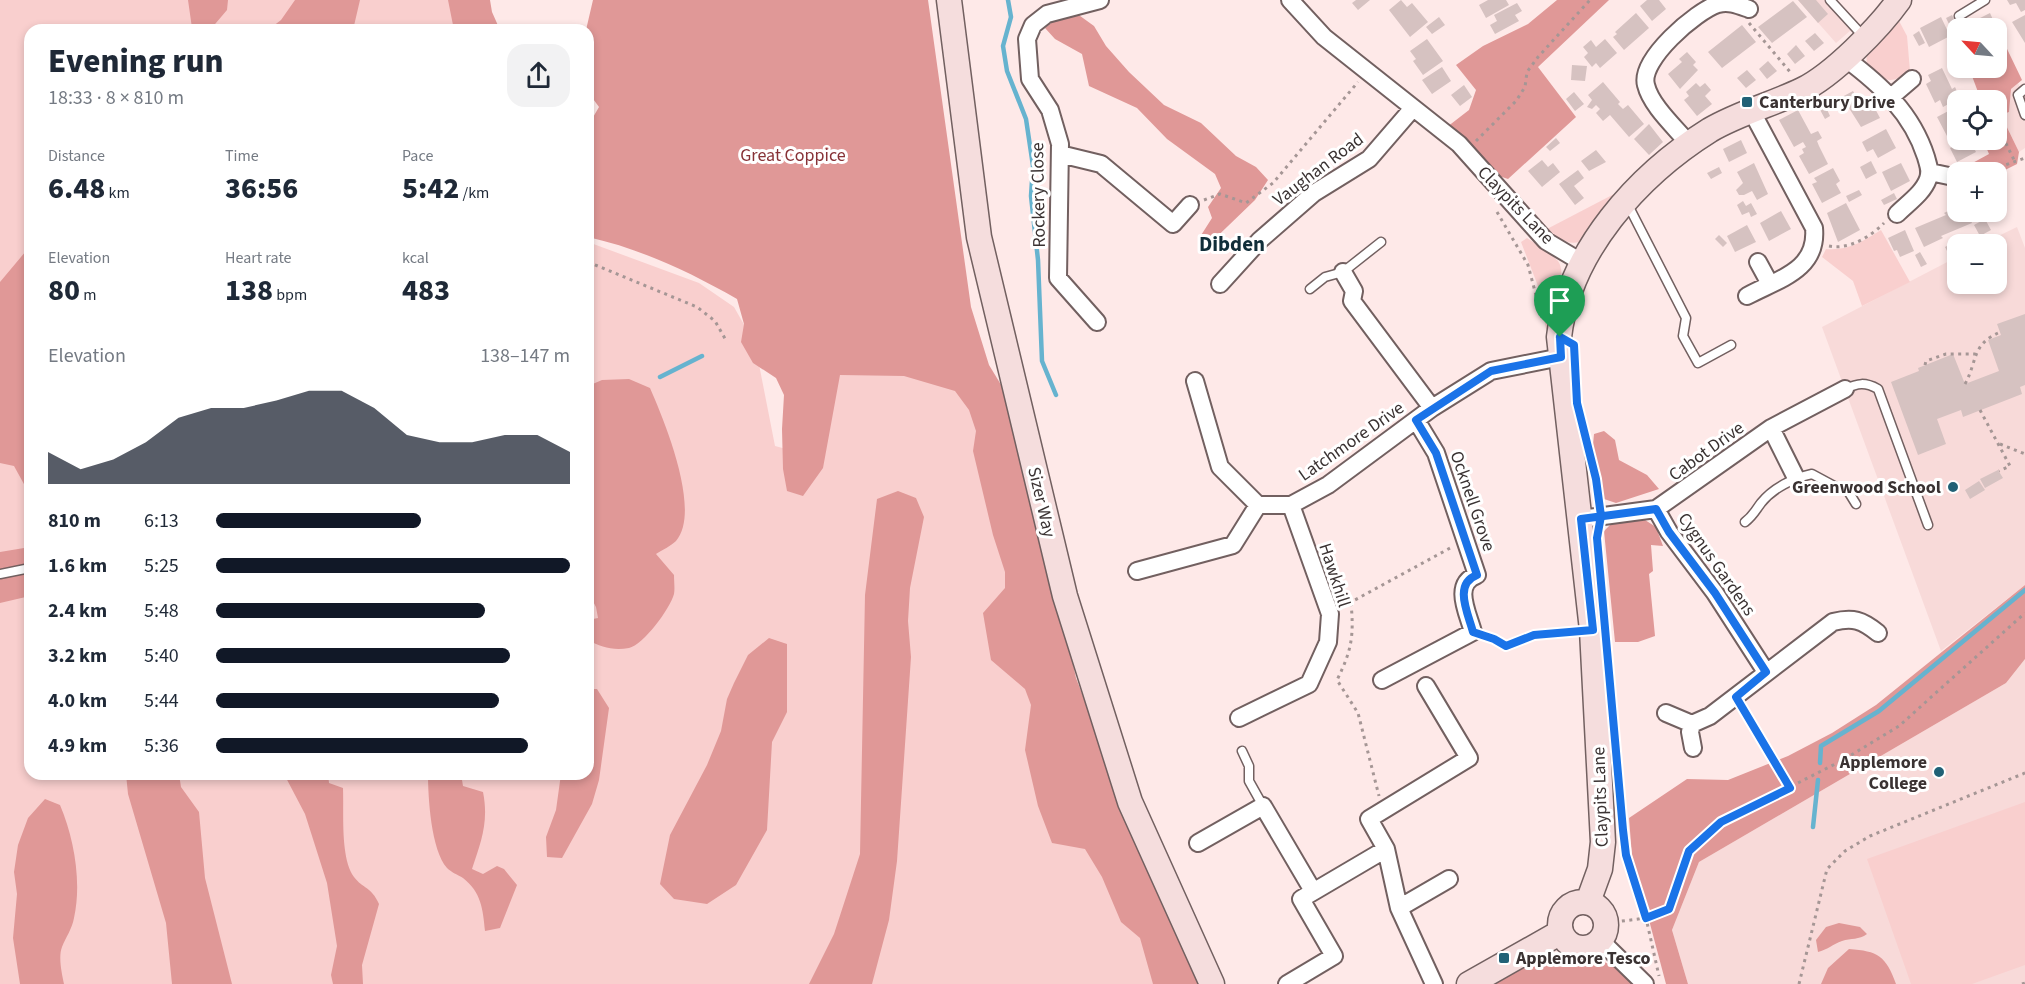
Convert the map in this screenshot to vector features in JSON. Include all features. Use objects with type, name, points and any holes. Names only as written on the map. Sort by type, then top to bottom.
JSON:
[{"type":"street","name":"Sizer Way","points":[[949,0],[979,237],[1065,596],[1130,802],[1212,984]]},
{"type":"street","name":"Rockery Close","points":[[1097,322],[1058,278],[1060,144],[1050,110],[1030,79],[1027,39],[1033,26],[1047,15],[1100,0]]},
{"type":"street","name":"Claypits Lane","points":[[1290,0],[1324,37],[1465,152],[1546,241],[1583,263],[1568,294],[1560,347],[1593,630],[1603,842],[1599,868],[1588,902]]},
{"type":"street","points":[[1583,263],[1594,242],[1626,202],[1689,144],[1713,129],[1804,89],[1845,58],[1899,0]]},
{"type":"street","points":[[1689,144],[1650,96],[1645,76],[1648,63],[1657,51],[1706,9],[1729,2],[1749,9]]},
{"type":"street","points":[[1845,58],[1878,83],[1891,97],[1910,120],[1922,143],[1930,172],[1918,194],[1897,213]]},
{"type":"street","points":[[1891,97],[1912,79]]},
{"type":"street","name":"Vaughan Road","points":[[1220,284],[1260,240],[1314,193],[1369,159],[1413,108]]},
{"type":"street","points":[[1747,296],[1806,262],[1815,243],[1814,228],[1752,112]]},
{"type":"street","points":[[1060,154],[1101,164],[1173,224],[1190,205]]},
{"type":"street","points":[[1930,172],[1947,175]]},
{"type":"street","points":[[1758,262],[1770,284]]},
{"type":"street","points":[[1343,272],[1354,291],[1353,301],[1432,408]]},
{"type":"street","name":"Latchmore Drive","points":[[1258,505],[1291,505],[1328,485],[1432,408],[1491,371],[1560,347]]},
{"type":"street","points":[[1137,571],[1233,545],[1258,505],[1220,467],[1195,381]]},
{"type":"street","name":"Cabot Drive","points":[[1581,519],[1656,509],[1770,428],[1845,388]]},
{"type":"street","name":"Ocknell Grove","points":[[1416,420],[1436,453],[1477,575],[1469,578],[1464,585],[1463,595],[1473,632]]},
{"type":"street","points":[[1770,428],[1796,478]]},
{"type":"street","name":"Hawkhill","points":[[1239,718],[1309,684],[1328,642],[1330,614],[1291,505]]},
{"type":"street","name":"Cygnus Gardens","points":[[1656,509],[1669,532],[1715,593],[1766,672]]},
{"type":"street","points":[[1666,713],[1692,724],[1710,716],[1833,622],[1850,618],[1864,622],[1878,633]]},
{"type":"street","points":[[1382,680],[1473,632]]},
{"type":"street","points":[[1426,686],[1469,759],[1376,815],[1399,908],[1434,984]]},
{"type":"street","points":[[1692,724],[1690,732],[1693,748]]},
{"type":"street","points":[[1198,843],[1263,806],[1334,956],[1287,984]]},
{"type":"street","points":[[1307,895],[1386,849]]},
{"type":"street","points":[[1399,908],[1449,879]]},
{"type":"street","points":[[1604,932],[1589,948],[1582,949],[1569,944],[1561,932],[1562,916],[1573,904],[1588,902],[1601,909],[1604,932],[1653,983]]},
{"type":"street","points":[[1469,984],[1561,932]]},
{"type":"lane","points":[[1830,0],[1865,38]]},
{"type":"lane","points":[[1959,16],[1985,0]]},
{"type":"lane","points":[[2025,89],[2018,95],[2018,99],[2025,115]]},
{"type":"lane","points":[[1626,202],[1686,318],[1683,336],[1698,363],[1731,345]]},
{"type":"lane","points":[[1310,289],[1325,277],[1343,272],[1382,242]]},
{"type":"lane","points":[[1845,388],[1858,383],[1869,384],[1878,390],[1928,525]]},
{"type":"lane","points":[[1745,522],[1777,489],[1796,478],[1812,474],[1838,488],[1848,490],[1856,504]]},
{"type":"lane","points":[[0,574],[24,569]]},
{"type":"lane","points":[[1242,751],[1249,766],[1249,782],[1263,806]]},
{"type":"path","points":[[1465,152],[1516,101],[1525,87],[1527,72],[1590,0]]},
{"type":"path","points":[[1729,2],[1804,89]]},
{"type":"path","points":[[1353,74],[1367,85]]},
{"type":"path","points":[[1190,205],[1220,194],[1246,203],[1273,183],[1360,80]]},
{"type":"path","points":[[2007,146],[2015,162]]},
{"type":"path","points":[[2007,165],[2025,158]]},
{"type":"path","points":[[1495,209],[1520,247],[1528,265],[1544,329],[1560,347]]},
{"type":"path","points":[[1815,243],[1839,248],[1853,244],[1879,228],[1892,214],[1897,213]]},
{"type":"path","points":[[594,264],[697,307],[715,321],[727,342]]},
{"type":"path","points":[[1965,384],[1975,354],[1983,341],[2000,332]]},
{"type":"path","points":[[1925,365],[1926,361],[1946,354],[1975,354]]},
{"type":"path","points":[[1980,410],[2010,466],[1999,471]]},
{"type":"path","points":[[1998,443],[2025,454]]},
{"type":"path","points":[[1330,614],[1465,539]]},
{"type":"path","points":[[1351,603],[1354,634],[1348,658],[1338,680],[1358,713],[1376,815]]},
{"type":"path","points":[[1604,932],[1669,909],[1689,851],[1721,822],[1843,760],[1899,726],[2025,613]]},
{"type":"path","points":[[1473,632],[1506,646],[1534,635],[1593,630]]},
{"type":"path","points":[[1736,697],[1790,788]]},
{"type":"path","points":[[1799,984],[1827,869],[1833,863],[1870,836],[2025,773]]},
{"type":"path","points":[[1623,830],[1626,855],[1646,918],[1653,983]]},
{"type":"shaded area","points":[[0,0],[454,0],[456,24],[24,24],[24,780],[594,780],[594,244],[699,283],[734,307],[755,344],[775,446],[809,455],[850,331],[976,360],[1000,470],[1179,984],[0,984]]},
{"type":"shaded area","points":[[1798,0],[1836,0],[1858,24],[1836,43]]},
{"type":"shaded area","points":[[1898,19],[1907,36],[1910,71],[1897,79],[1887,80],[1867,64],[1868,51]]},
{"type":"shaded area","points":[[2018,83],[2025,98],[2025,148],[2019,152],[2007,127],[2011,89]]},
{"type":"shaded area","points":[[1616,193],[1580,242],[1566,242],[1547,229]]},
{"type":"shaded area","name":"Greenwood School","points":[[2017,227],[2025,248],[2025,585],[1941,651],[1822,327],[1947,262],[1947,294],[2007,294],[2007,234],[2003,234]]},
{"type":"shaded area","points":[[1881,230],[1910,282],[1862,306],[1853,281],[1822,257],[1826,249],[1849,247]]},
{"type":"shaded area","points":[[1527,238],[1551,255],[1561,267],[1561,284],[1549,329],[1546,329],[1538,286],[1521,242]]},
{"type":"shaded area","name":"Applemore College","points":[[2025,659],[2025,984],[1688,984],[1672,930],[1699,862],[2006,683]]},
{"type":"shaded area","points":[[2025,802],[2025,965],[1972,984],[1911,984],[1867,859]]},
{"type":"green space","points":[[188,0],[228,0],[227,10],[215,24],[191,24]]},
{"type":"green space","points":[[295,0],[360,0],[354,24],[276,24]]},
{"type":"green space","points":[[448,0],[490,0],[497,24],[453,24]]},
{"type":"green space","name":"Great Coppice","points":[[593,0],[928,0],[971,307],[989,365],[1003,388],[1054,575],[1076,678],[1111,769],[1206,984],[1153,984],[1140,938],[1121,922],[1102,877],[1085,849],[1052,843],[1038,806],[1025,750],[1031,705],[1025,689],[991,660],[983,613],[1005,588],[1005,572],[993,535],[973,451],[976,431],[969,410],[955,391],[904,376],[840,375],[823,468],[803,496],[787,491],[783,469],[784,395],[776,378],[753,363],[741,342],[744,324],[737,299],[665,262],[594,238],[594,116],[599,107],[594,100],[594,24],[587,24]]},
{"type":"green space","points":[[1557,0],[1609,0],[1538,67],[1576,117],[1508,179],[1490,173],[1447,127],[1469,110],[1476,90],[1456,65],[1483,46],[1528,24]]},
{"type":"green space","points":[[1076,13],[1094,26],[1106,46],[1129,72],[1164,105],[1201,123],[1236,156],[1256,167],[1268,180],[1255,200],[1200,253],[1198,240],[1212,218],[1208,207],[1221,188],[1215,174],[1167,139],[1137,108],[1089,86],[1082,54],[1055,39],[1045,28],[1058,17]]},
{"type":"green space","points":[[2007,49],[2022,80],[2011,89],[2009,112],[2007,113],[2007,90],[1977,90],[1973,78],[2007,78]]},
{"type":"green space","points":[[2007,127],[2019,152],[2017,164],[2007,169],[2007,162],[1974,162],[1989,154],[1987,150],[2007,150]]},
{"type":"green space","points":[[24,253],[24,484],[14,466],[0,463],[0,282]]},
{"type":"green space","points":[[629,379],[650,388],[664,421],[678,465],[685,509],[683,527],[676,541],[656,554],[674,575],[674,592],[671,601],[655,626],[641,640],[629,648],[618,649],[594,643],[594,619],[598,618],[594,603],[594,383],[602,380]]},
{"type":"green space","points":[[1604,431],[1615,440],[1619,460],[1647,475],[1659,489],[1616,503],[1604,499],[1593,445],[1594,434]]},
{"type":"green space","points":[[898,491],[916,498],[924,517],[910,588],[908,621],[911,657],[897,861],[889,920],[872,984],[809,984],[834,934],[860,854],[865,595],[877,499]]},
{"type":"green space","points":[[1645,520],[1656,527],[1663,546],[1651,545],[1653,571],[1649,574],[1655,636],[1638,642],[1615,642],[1604,531],[1611,524]]},
{"type":"green space","points":[[24,548],[24,597],[0,603],[0,552]]},
{"type":"green space","points":[[2025,585],[2025,659],[2006,683],[1699,862],[1672,930],[1688,984],[1666,984],[1632,856],[1629,818],[1687,779],[1728,780],[1788,756],[1832,733],[1876,705]]},
{"type":"green space","points":[[769,638],[787,644],[787,712],[772,742],[767,830],[736,885],[707,904],[674,899],[660,884],[670,835],[707,765],[721,731],[727,699],[748,655]]},
{"type":"green space","points":[[594,689],[597,689],[609,708],[599,780],[592,804],[562,858],[547,857],[546,837],[556,810],[560,780],[594,780]]},
{"type":"green space","points":[[127,780],[180,780],[181,787],[199,812],[205,878],[232,984],[172,984],[166,923],[128,794]]},
{"type":"green space","points":[[287,780],[329,780],[329,783],[343,788],[345,847],[350,869],[357,881],[373,894],[379,904],[362,965],[363,984],[333,984],[331,975],[337,946],[327,883],[305,814]]},
{"type":"green space","points":[[428,780],[462,780],[463,786],[483,792],[485,822],[472,869],[483,874],[497,866],[504,869],[517,885],[500,928],[485,931],[482,908],[474,889],[463,878],[447,868],[442,860],[434,836]]},
{"type":"green space","points":[[45,799],[60,805],[65,818],[73,846],[77,875],[76,904],[72,926],[60,956],[64,984],[20,984],[13,938],[17,894],[14,872],[18,845],[28,818]]},
{"type":"green space","points":[[1839,923],[1860,927],[1867,934],[1842,941],[1818,952],[1816,940],[1826,927]]},
{"type":"green space","points":[[1849,949],[1867,951],[1880,957],[1889,967],[1896,984],[1821,984],[1828,968]]},
{"type":"green space","points":[[1555,955],[1599,960],[1619,969],[1636,984],[1495,984],[1511,970]]},
{"type":"building","points":[[1356,0],[1370,0],[1358,10],[1352,3]]},
{"type":"building","points":[[1401,0],[1407,7],[1412,3],[1428,22],[1410,37],[1389,10]]},
{"type":"building","points":[[1488,0],[1506,0],[1509,5],[1486,18],[1479,5]]},
{"type":"building","points":[[1647,0],[1659,0],[1666,9],[1652,21],[1640,6]]},
{"type":"building","points":[[1798,0],[1816,0],[1828,14],[1818,23]]},
{"type":"building","points":[[2007,0],[2025,0],[2025,10],[2021,12],[2016,3],[2010,5]]},
{"type":"building","points":[[1793,1],[1807,17],[1772,43],[1758,27]]},
{"type":"building","points":[[1517,3],[1522,11],[1515,15],[1519,21],[1495,34],[1490,25],[1497,21],[1494,15]]},
{"type":"building","points":[[1636,13],[1649,28],[1624,50],[1613,37],[1617,34],[1615,32]]},
{"type":"building","points":[[1990,13],[1992,18],[1980,18]]},
{"type":"building","points":[[2025,15],[2025,43],[2012,22]]},
{"type":"building","points":[[1439,17],[1445,25],[1432,34],[1426,27]]},
{"type":"building","points":[[1941,17],[1947,30],[1947,38],[1929,47],[1920,28]]},
{"type":"building","points":[[1742,25],[1756,42],[1722,68],[1708,52]]},
{"type":"building","points":[[1919,31],[1925,43],[1919,46],[1913,35]]},
{"type":"building","points":[[1815,33],[1824,43],[1814,51],[1805,41]]},
{"type":"building","points":[[1427,39],[1443,61],[1423,75],[1413,61],[1416,59],[1410,51]]},
{"type":"building","points":[[1605,39],[1617,53],[1600,68],[1596,63],[1592,67],[1584,57],[1588,53],[1583,47],[1591,40],[1596,47]]},
{"type":"building","points":[[1796,45],[1805,56],[1795,64],[1787,54]]},
{"type":"building","points":[[1687,52],[1696,62],[1693,65],[1698,70],[1680,89],[1668,74],[1682,62],[1679,59]]},
{"type":"building","points":[[1768,61],[1777,71],[1767,79],[1759,69]]},
{"type":"building","points":[[1572,65],[1587,66],[1585,81],[1571,80]]},
{"type":"building","points":[[1442,67],[1451,81],[1432,94],[1422,80]]},
{"type":"building","points":[[1942,68],[1952,89],[1955,87],[1956,90],[1947,90],[1947,105],[1943,107],[1940,100],[1935,103],[1926,84],[1931,81],[1928,75]]},
{"type":"building","points":[[1747,70],[1756,80],[1746,88],[1737,78]]},
{"type":"building","points":[[1603,82],[1620,102],[1618,104],[1623,109],[1628,105],[1644,124],[1629,137],[1610,115],[1603,121],[1596,113],[1600,109],[1596,105],[1592,109],[1587,107],[1592,100],[1588,95]]},
{"type":"building","points":[[1696,83],[1700,87],[1705,83],[1711,90],[1705,96],[1712,104],[1697,116],[1684,100],[1689,96],[1686,92]]},
{"type":"building","points":[[1464,85],[1472,97],[1460,106],[1451,95]]},
{"type":"building","points":[[1853,91],[1860,104],[1870,99],[1880,118],[1861,127],[1842,97]]},
{"type":"building","points":[[1574,92],[1584,104],[1575,111],[1566,99]]},
{"type":"building","points":[[1824,103],[1830,116],[1825,119],[1818,106]]},
{"type":"building","points":[[1798,110],[1811,134],[1818,131],[1822,138],[1817,141],[1828,164],[1809,174],[1799,156],[1804,153],[1802,149],[1806,147],[1803,142],[1794,147],[1779,120]]},
{"type":"building","points":[[1947,112],[1947,136],[1937,117]]},
{"type":"building","points":[[1649,124],[1663,142],[1649,155],[1634,139]]},
{"type":"building","points":[[1886,129],[1896,148],[1878,158],[1873,149],[1867,152],[1862,142]]},
{"type":"building","points":[[1556,138],[1560,143],[1550,151],[1546,147]]},
{"type":"building","points":[[1741,140],[1747,153],[1729,162],[1723,149]]},
{"type":"building","points":[[1596,150],[1606,162],[1589,171],[1581,161]]},
{"type":"building","points":[[1951,150],[1975,150],[1976,152],[1957,162]]},
{"type":"building","points":[[1542,160],[1548,167],[1553,163],[1560,172],[1542,187],[1528,171]]},
{"type":"building","points":[[1871,161],[1877,173],[1866,179],[1860,167]]},
{"type":"building","points":[[1754,163],[1768,194],[1757,200],[1752,191],[1739,195],[1736,190],[1743,183],[1737,172]]},
{"type":"building","points":[[1901,163],[1910,181],[1891,191],[1882,172]]},
{"type":"building","points":[[1719,167],[1722,173],[1711,179],[1707,173]]},
{"type":"building","points":[[1833,168],[1840,181],[1836,184],[1841,193],[1822,203],[1812,184],[1817,182],[1814,178]]},
{"type":"building","points":[[1578,170],[1584,178],[1574,186],[1584,198],[1575,205],[1559,184]]},
{"type":"building","points":[[1859,190],[1862,195],[1849,202],[1846,196]]},
{"type":"building","points":[[1894,193],[1897,199],[1884,205],[1881,200]]},
{"type":"building","points":[[1743,201],[1746,206],[1751,203],[1757,214],[1751,217],[1749,212],[1742,215],[1737,205]]},
{"type":"building","points":[[1846,203],[1860,230],[1838,242],[1827,213]]},
{"type":"building","points":[[1781,211],[1791,229],[1769,241],[1760,223]]},
{"type":"building","points":[[1947,212],[1947,222],[1972,223],[1941,236],[1943,238],[1924,247],[1915,228],[1946,215],[1944,213]]},
{"type":"building","points":[[1987,222],[1991,230],[1979,234],[1974,225]]},
{"type":"building","points":[[1747,225],[1756,242],[1735,252],[1727,236]]},
{"type":"building","points":[[1905,230],[1914,251],[1900,257],[1897,250],[1894,251],[1888,238]]},
{"type":"building","points":[[1719,235],[1727,243],[1723,247],[1715,239]]},
{"type":"building","points":[[1920,252],[1927,264],[1921,267],[1915,255]]},
{"type":"building","points":[[2025,314],[2025,385],[2020,387],[2022,394],[1963,417],[1961,410],[1937,419],[1946,444],[1918,455],[1891,382],[1953,354],[1965,384],[1999,371],[1988,340],[2001,335],[1997,324]]},
{"type":"building","points":[[1998,470],[2003,478],[1985,488],[1980,479]]},
{"type":"building","points":[[1979,481],[1985,490],[1970,499],[1965,490]]},
{"type":"waterway","points":[[1008,0],[1011,17],[1003,46],[1007,71],[1026,119],[1033,166],[1031,196],[1038,260],[1042,361],[1056,395]]},
{"type":"waterway","points":[[660,377],[702,356]]},
{"type":"waterway","points":[[1820,763],[1821,746],[1879,711],[2025,590]]},
{"type":"waterway","points":[[1813,827],[1818,780]]},
{"type":"place","name":"Canterbury Drive","points":[[1747,102]]},
{"type":"place","name":"Greenwood School","points":[[1953,487]]},
{"type":"place","name":"Applemore College","points":[[1939,772]]},
{"type":"place","name":"Applemore Tesco","points":[[1504,958]]},
{"type":"district","name":"Dibden","points":[[1232,244]]},
{"type":"route","points":[[1560,337],[1561,357],[1505,366],[1491,371],[1416,420],[1441,465],[1477,575],[1469,578],[1464,585],[1463,595],[1473,632],[1506,646],[1534,635],[1593,630],[1581,519],[1601,516],[1656,509],[1669,532],[1715,593],[1766,672],[1736,697],[1790,788],[1721,822],[1689,851],[1669,909],[1646,918],[1626,855],[1623,830],[1597,538],[1601,516],[1596,479],[1577,403],[1574,345],[1569,340],[1560,337]]}]
